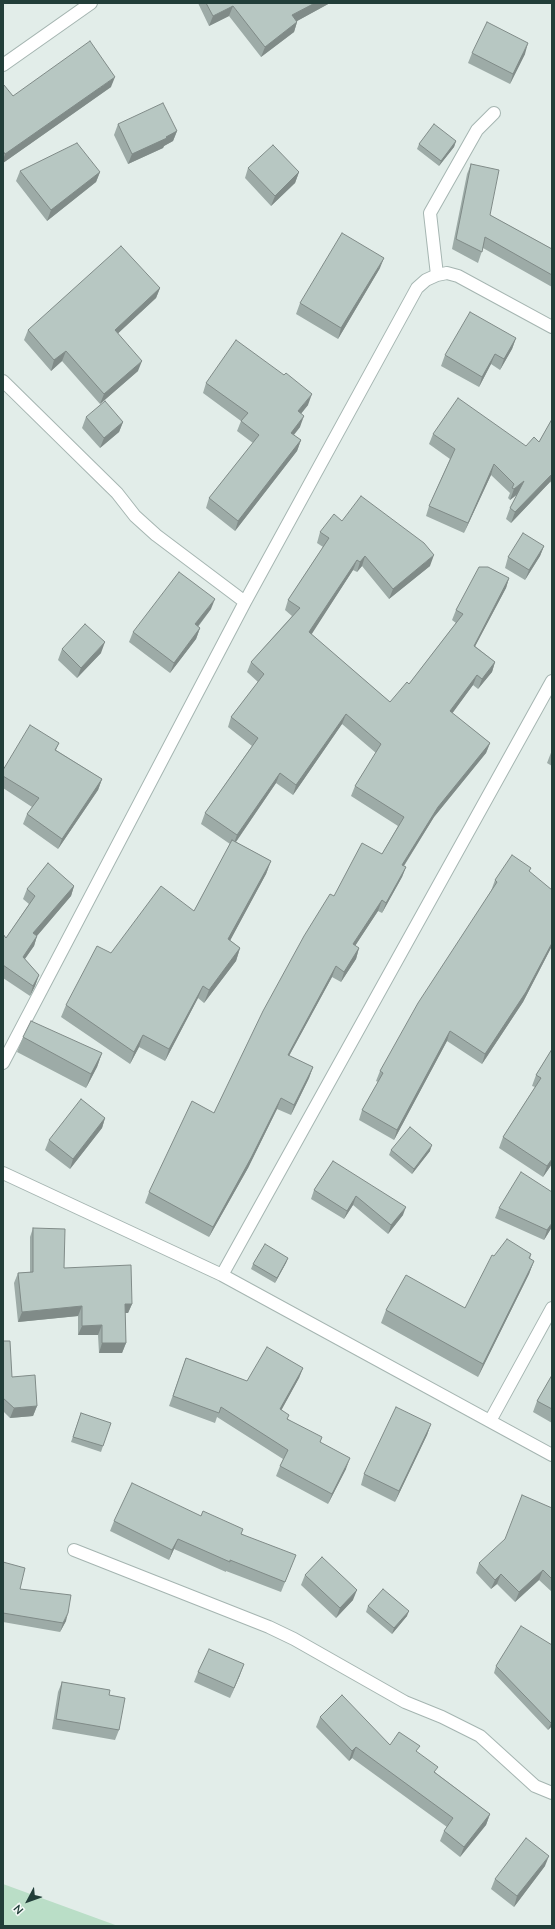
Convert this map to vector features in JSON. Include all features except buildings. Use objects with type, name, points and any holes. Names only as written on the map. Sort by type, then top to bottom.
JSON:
[{"type":"street","points":[[3,65],[91,3]]},
{"type":"street","points":[[437,275],[430,212],[477,130],[494,113]]},
{"type":"street","points":[[3,1063],[245,602],[417,288],[426,280],[437,275],[447,273],[458,276],[552,327]]},
{"type":"street","points":[[3,381],[117,493],[135,516],[156,535],[245,602]]},
{"type":"street","points":[[222,1275],[552,682]]},
{"type":"street","points":[[3,1173],[222,1275],[552,1455]]},
{"type":"street","points":[[490,1421],[552,1308]]},
{"type":"street","points":[[74,1550],[269,1626],[405,1702],[442,1717],[480,1736],[535,1786],[552,1793]]},
{"type":"green space","points":[[3,1884],[118,1926],[3,1926]]}]
